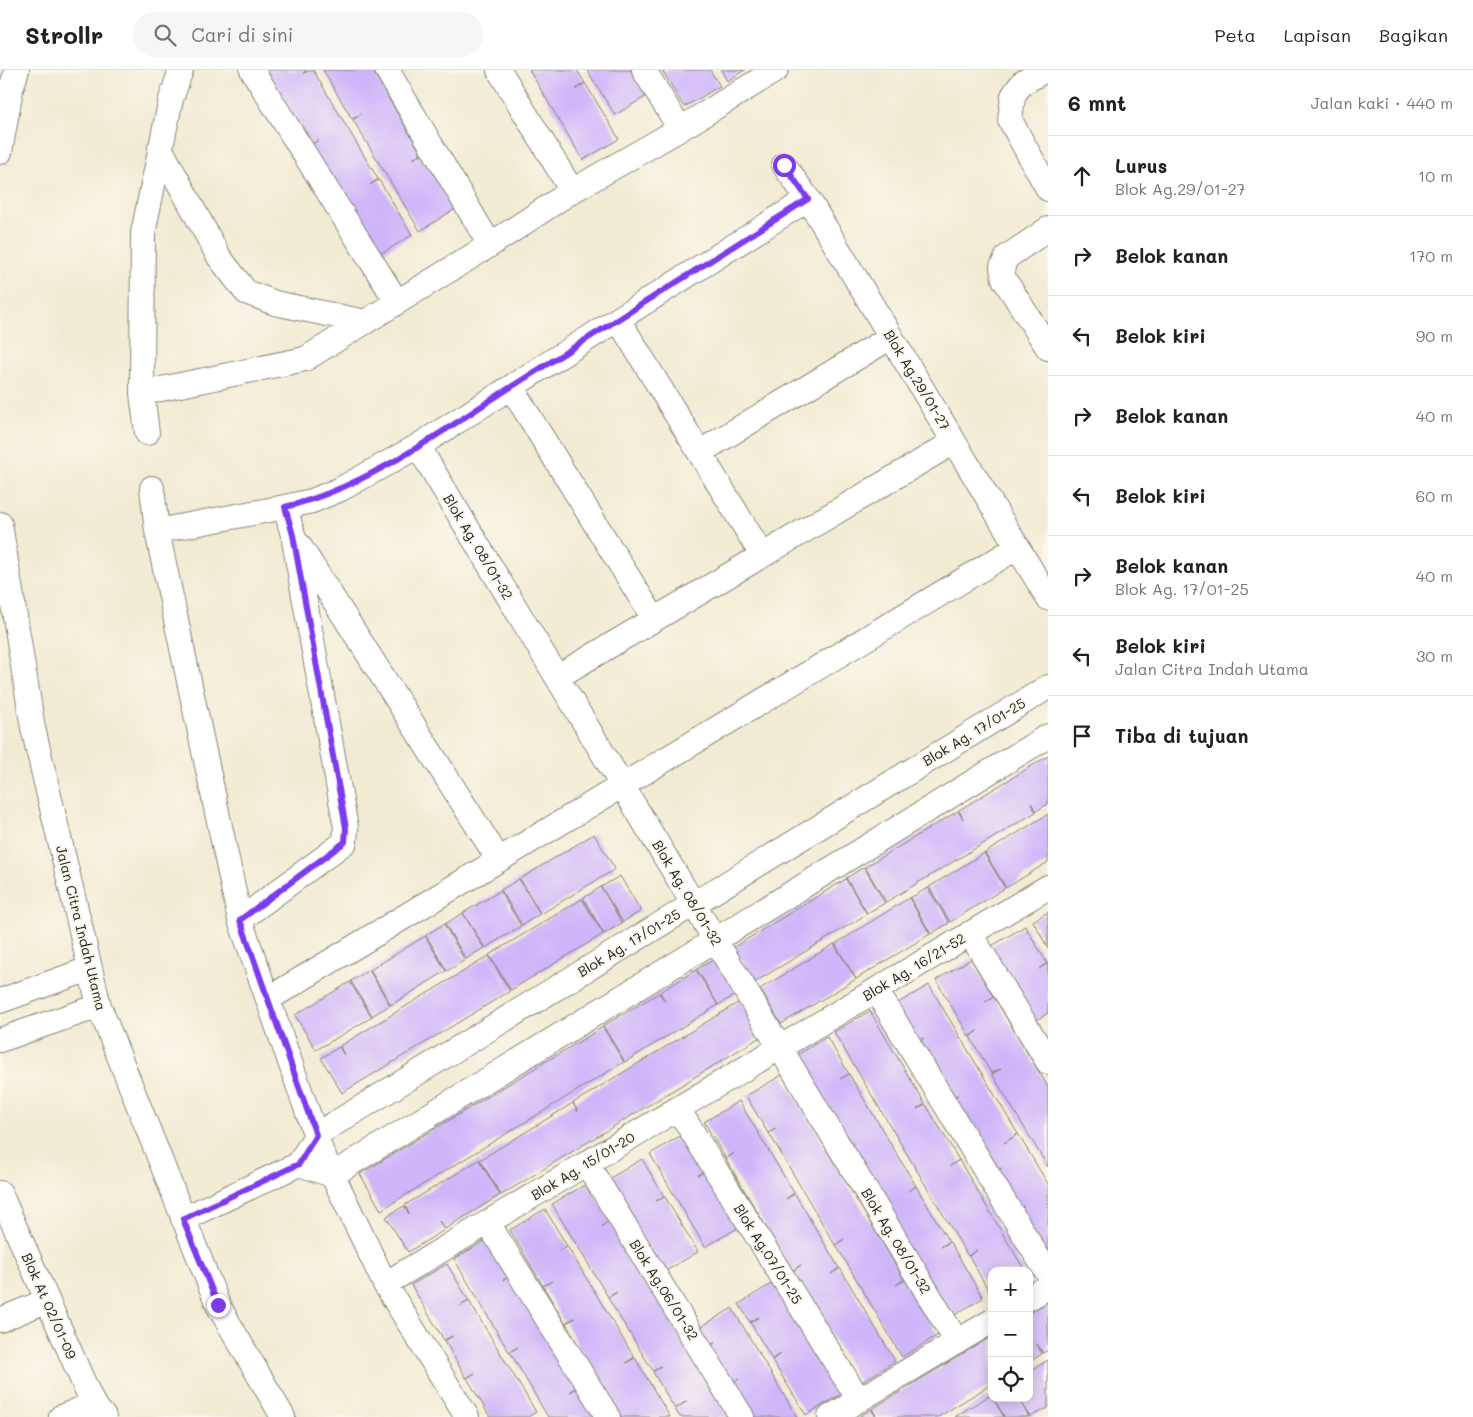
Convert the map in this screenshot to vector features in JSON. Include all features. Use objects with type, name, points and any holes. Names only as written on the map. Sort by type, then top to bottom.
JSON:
[{"type":"street","points":[[0,152],[11,89],[17,70]]},
{"type":"street","points":[[147,433],[142,393],[143,233],[170,99],[181,70]]},
{"type":"street","points":[[252,70],[397,302]]},
{"type":"street","points":[[386,70],[490,245]]},
{"type":"street","points":[[499,70],[572,190]]},
{"type":"street","points":[[644,70],[680,129]]},
{"type":"street","points":[[142,393],[305,359],[490,245],[572,190],[680,129],[776,70]]},
{"type":"street","points":[[1046,70],[1022,83],[1013,96],[1010,120],[1048,189]]},
{"type":"street","points":[[160,148],[219,257],[246,292],[275,302],[365,322]]},
{"type":"street","name":"Blok Ag.29/01-27","points":[[784,165],[808,199],[1048,598]]},
{"type":"street","points":[[156,531],[285,507],[312,500],[341,489],[418,446],[808,199]]},
{"type":"street","points":[[1048,228],[1007,257],[1002,267],[1004,279],[1048,348]]},
{"type":"street","points":[[618,319],[762,556]]},
{"type":"street","points":[[700,452],[891,337]]},
{"type":"street","points":[[511,387],[654,619]]},
{"type":"street","points":[[557,677],[954,442]]},
{"type":"street","name":"Blok Ag. 08/01-32","points":[[418,446],[957,1342]]},
{"type":"street","points":[[152,488],[156,531],[240,920],[332,1175],[385,1284],[467,1417]]},
{"type":"street","points":[[240,920],[345,842],[346,828],[293,535],[285,507]]},
{"type":"street","name":"Jalan Citra Indah Utama","points":[[0,524],[34,728],[99,1006],[218,1305],[283,1417]]},
{"type":"street","points":[[293,535],[499,860]]},
{"type":"street","points":[[268,999],[1018,548]]},
{"type":"street","name":"Blok Ag. 17/01-25","points":[[299,1164],[316,1135],[1048,688]]},
{"type":"street","points":[[183,1219],[299,1164],[332,1175],[1048,736]]},
{"type":"street","name":"Blok Ag. 16/21-52","points":[[780,1047],[1048,887]]},
{"type":"street","points":[[970,933],[1048,1062]]},
{"type":"street","points":[[0,1001],[89,969]]},
{"type":"street","points":[[876,990],[1048,1274]]},
{"type":"street","points":[[0,1040],[99,1006]]},
{"type":"street","name":"Blok Ag. 15/01-20","points":[[385,1284],[780,1047]]},
{"type":"street","name":"Blok Ag.07/01-25","points":[[678,1109],[859,1400]]},
{"type":"street","name":"Blok Ag.06/01-32","points":[[587,1164],[742,1417]]},
{"type":"street","name":"Blok At 02/01-09","points":[[0,1193],[46,1300],[98,1410]]},
{"type":"street","points":[[488,1223],[608,1417]]},
{"type":"street","points":[[1033,1296],[1048,1287]]},
{"type":"street","points":[[0,1320],[46,1300]]},
{"type":"street","points":[[830,1417],[988,1323]]},
{"type":"street","points":[[61,1417],[98,1410]]},
{"type":"building","points":[[265,70],[307,70],[303,73],[313,70],[378,179],[370,185],[379,180],[412,235],[377,256]]},
{"type":"building","points":[[323,70],[372,70],[421,153],[413,159],[422,154],[455,209],[420,231],[353,120],[361,114],[352,119]]},
{"type":"building","points":[[529,70],[577,70],[619,139],[583,160]]},
{"type":"building","points":[[587,70],[636,70],[650,94],[615,115]]},
{"type":"building","points":[[662,70],[710,70],[720,86],[684,107]]},
{"type":"building","points":[[721,70],[745,70],[727,81]]},
{"type":"building","points":[[1048,756],[1048,804],[1036,811],[1031,803],[1036,812],[886,902],[865,867],[958,811],[963,819],[959,810]]},
{"type":"building","points":[[1048,814],[1048,862],[1006,888],[985,853]]},
{"type":"building","points":[[594,834],[615,869],[541,914],[520,879]]},
{"type":"building","points":[[984,853],[1005,888],[950,922],[929,887]]},
{"type":"building","points":[[864,867],[885,903],[867,913],[846,878]]},
{"type":"building","points":[[620,876],[641,911],[623,922],[601,887]]},
{"type":"building","points":[[519,879],[540,914],[522,925],[501,890]]},
{"type":"building","points":[[846,879],[867,914],[755,982],[734,947]]},
{"type":"building","points":[[601,887],[622,923],[604,934],[583,898]]},
{"type":"building","points":[[928,888],[949,923],[931,934],[910,898]]},
{"type":"building","points":[[500,891],[521,926],[485,948],[463,913]]},
{"type":"building","points":[[909,898],[930,934],[856,979],[835,944]]},
{"type":"building","points":[[582,899],[603,934],[511,990],[489,955]]},
{"type":"building","points":[[1048,912],[1048,948],[1033,921]]},
{"type":"building","points":[[463,913],[484,948],[466,959],[445,924]]},
{"type":"building","points":[[444,924],[465,960],[447,971],[426,935]]},
{"type":"building","points":[[1025,926],[1047,963],[1039,969],[1048,963],[1048,1013],[1034,1022],[990,947]]},
{"type":"building","points":[[425,936],[446,971],[391,1005],[370,970]]},
{"type":"building","points":[[834,944],[856,979],[781,1024],[760,989]]},
{"type":"building","points":[[489,956],[510,991],[342,1093],[321,1058],[339,1047],[344,1055],[340,1046]]},
{"type":"building","points":[[715,959],[737,994],[718,1005],[697,969]]},
{"type":"building","points":[[971,959],[993,996],[985,1002],[994,997],[1048,1087],[1048,1167],[992,1074],[1001,1069],[991,1073],[970,1037],[978,1031],[969,1036],[936,980]]},
{"type":"building","points":[[369,970],[390,1005],[372,1016],[351,981]]},
{"type":"building","points":[[696,970],[718,1005],[625,1062],[603,1026],[659,993],[665,1001],[660,992]]},
{"type":"building","points":[[350,982],[372,1017],[316,1050],[295,1015]]},
{"type":"building","points":[[929,985],[1048,1184],[1048,1265],[994,1174],[1002,1168],[993,1174],[949,1100],[958,1095],[948,1099],[915,1044],[924,1038],[915,1043],[893,1006]]},
{"type":"building","points":[[741,1001],[762,1036],[501,1195],[480,1160]]},
{"type":"building","points":[[870,1011],[925,1104],[917,1109],[926,1105],[1023,1267],[988,1267],[988,1289],[969,1256],[977,1250],[968,1256],[834,1032]]},
{"type":"building","points":[[603,1027],[624,1062],[381,1210],[360,1174]]},
{"type":"building","points":[[827,1037],[949,1242],[941,1247],[950,1242],[983,1298],[948,1319],[859,1170],[867,1165],[858,1170],[792,1058]]},
{"type":"building","points":[[782,1075],[904,1279],[896,1285],[905,1280],[938,1335],[902,1357],[836,1245],[844,1239],[835,1245],[769,1133],[777,1128],[768,1133],[746,1096]]},
{"type":"building","points":[[739,1101],[794,1193],[786,1199],[795,1194],[839,1268],[831,1274],[840,1268],[895,1361],[860,1383],[793,1271],[801,1265],[792,1271],[704,1122]]},
{"type":"building","points":[[685,1133],[707,1170],[698,1175],[707,1171],[741,1226],[705,1247],[650,1154]]},
{"type":"building","points":[[642,1159],[664,1196],[656,1201],[665,1197],[698,1252],[662,1273],[607,1180]]},
{"type":"building","points":[[479,1160],[500,1195],[445,1229],[439,1221],[444,1230],[408,1252],[386,1217],[404,1206],[409,1214],[405,1205]]},
{"type":"building","points":[[588,1183],[728,1417],[680,1417],[653,1372],[661,1366],[653,1371],[608,1298],[617,1292],[608,1297],[552,1204]]},
{"type":"building","points":[[545,1209],[634,1357],[626,1363],[635,1358],[670,1417],[622,1417],[566,1323],[575,1318],[565,1323],[510,1230]]},
{"type":"building","points":[[490,1238],[511,1275],[503,1280],[512,1275],[578,1386],[570,1392],[579,1387],[597,1417],[548,1417],[510,1352],[518,1347],[509,1352],[454,1259]]},
{"type":"building","points":[[447,1264],[536,1412],[528,1417],[490,1417],[467,1378],[475,1373],[466,1378],[445,1341],[453,1336],[444,1340],[411,1285]]},
{"type":"building","points":[[774,1282],[841,1394],[806,1415],[772,1360],[781,1354],[772,1359],[739,1304]]},
{"type":"building","points":[[1048,1302],[1048,1350],[1043,1353],[1037,1344],[1042,1354],[1033,1360],[1033,1312]]},
{"type":"building","points":[[732,1308],[797,1417],[749,1417],[730,1385],[739,1379],[729,1385],[696,1330]]},
{"type":"building","points":[[988,1338],[988,1386],[938,1417],[877,1417],[872,1409]]},
{"type":"building","points":[[1048,1360],[1048,1408],[1030,1417],[1021,1402],[1033,1402],[1033,1369]]},
{"type":"building","points":[[988,1397],[988,1402],[995,1402],[1004,1417],[955,1417]]},
{"type":"building","points":[[996,1402],[1020,1402],[1029,1417],[1005,1417]]},
{"type":"building","points":[[871,1409],[876,1417],[859,1417]]},
{"type":"route","points":[[218,1305],[183,1219],[299,1164],[316,1135],[240,920],[345,842],[346,828],[293,535],[285,507],[312,500],[341,489],[418,446],[808,199],[784,165]]}]
